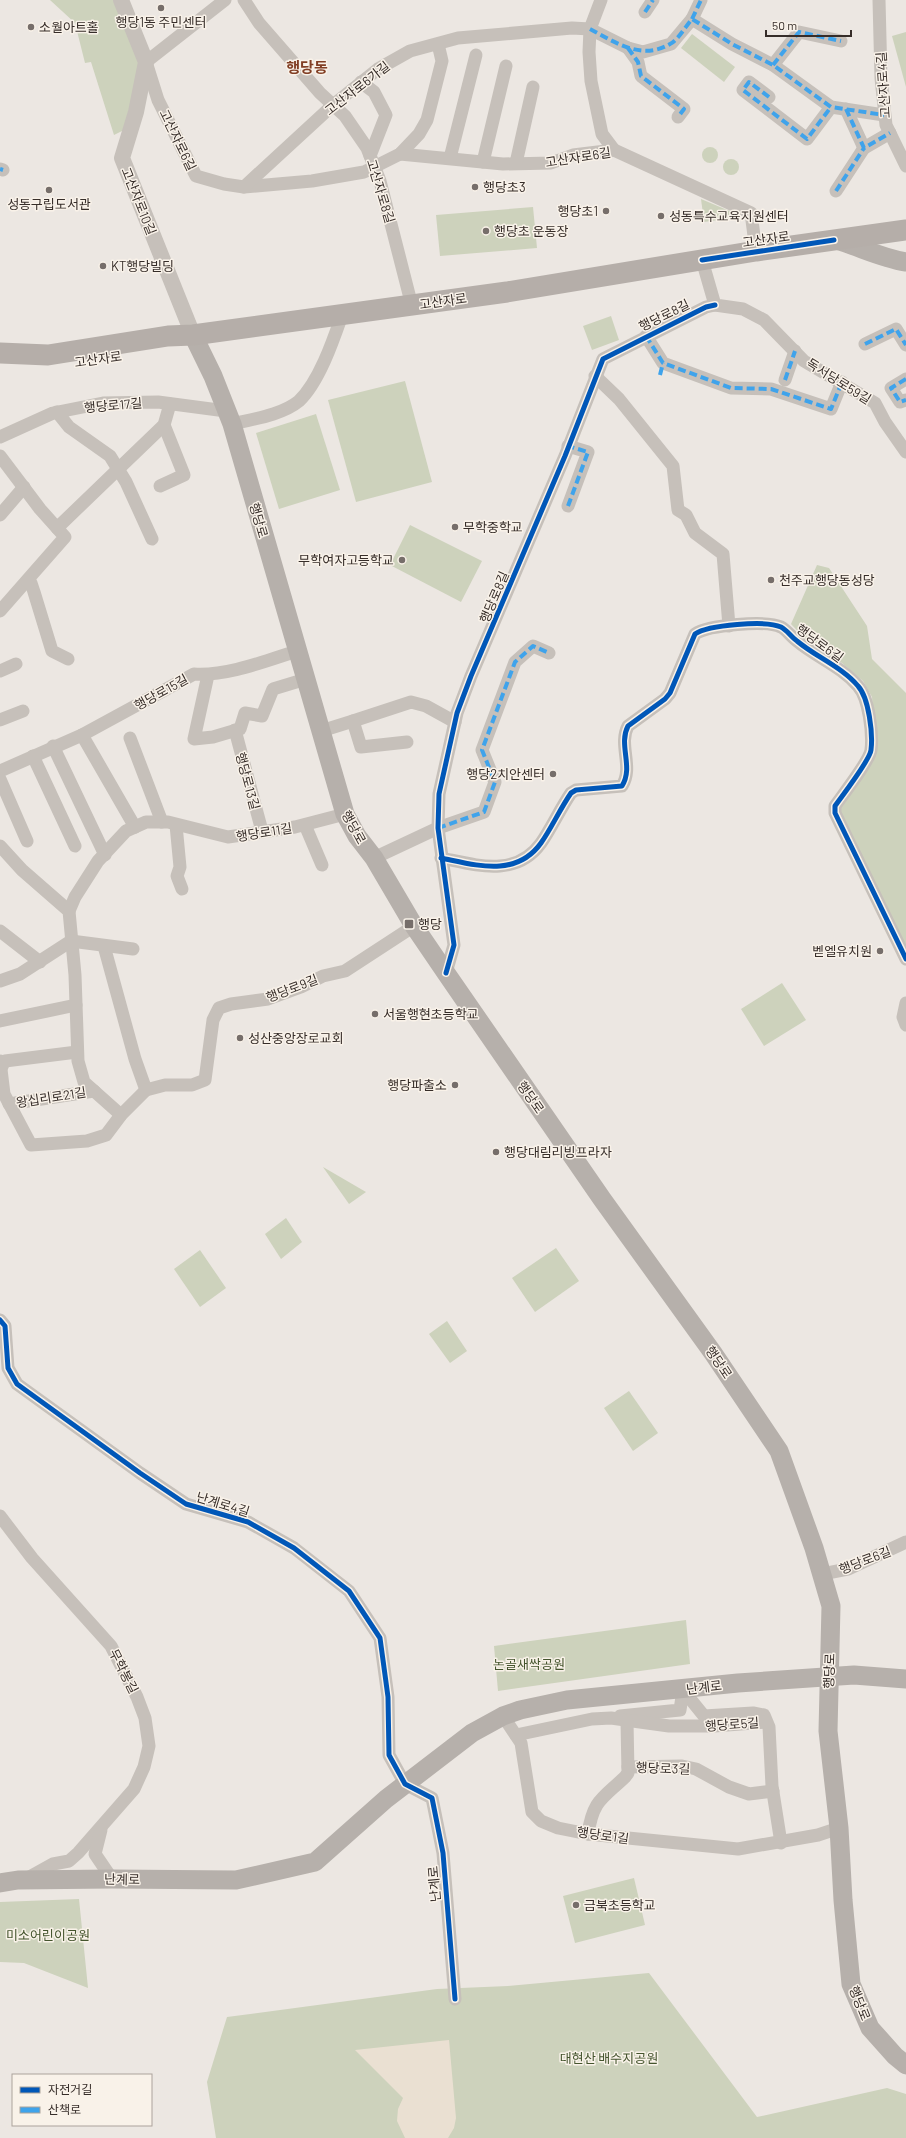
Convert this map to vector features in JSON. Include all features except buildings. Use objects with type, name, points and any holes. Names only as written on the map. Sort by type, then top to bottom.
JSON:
[{"type":"main road","name":"고산자로","points":[[0,353],[48,355],[168,336],[193,335],[412,306],[756,251],[906,230]]},
{"type":"main road","points":[[834,240],[858,246],[887,258],[906,262]]},
{"type":"main road","name":"고산자로","points":[[0,366],[47,366],[171,348],[193,335]]},
{"type":"main road","name":"행당로","points":[[193,335],[213,376],[229,417],[346,814],[357,836],[374,858],[414,926],[446,973],[602,1199],[713,1353],[779,1451],[822,1574],[831,1606],[828,1731],[839,1828],[843,1900],[852,1984],[870,2028],[895,2056],[906,2064]]},
{"type":"main road","name":"난계로","points":[[0,1883],[23,1880],[236,1880],[315,1862],[359,1821],[472,1733],[503,1716],[567,1700],[683,1690],[738,1683],[854,1674],[906,1679]]},
{"type":"street","points":[[121,0],[146,62],[225,0]]},
{"type":"street","name":"고산자로8길","points":[[244,0],[259,22],[320,93],[345,116],[367,148],[380,181],[412,306]]},
{"type":"street","points":[[601,0],[590,29],[589,52],[591,81],[602,134],[614,150]]},
{"type":"street","points":[[645,12],[653,0]]},
{"type":"street","points":[[590,29],[628,48],[643,52],[671,44],[692,19],[701,0]]},
{"type":"street","name":"고산자로4길","points":[[879,0],[884,114],[890,133],[906,166]]},
{"type":"street","points":[[692,19],[732,44],[773,65],[831,107],[884,114]]},
{"type":"street","name":"고산자로6가길","points":[[244,187],[333,105],[361,82],[378,69],[410,51],[458,38],[572,28],[590,29]]},
{"type":"street","points":[[773,65],[799,32],[841,41]]},
{"type":"street","name":"고산자로6길","points":[[400,154],[418,134],[427,120],[442,61],[438,44]]},
{"type":"street","points":[[628,48],[638,62],[642,76],[684,109],[678,117]]},
{"type":"street","points":[[450,158],[476,55]]},
{"type":"street","name":"고산자로6길","points":[[146,62],[158,100],[196,176],[224,184],[244,187],[337,178],[364,172],[372,161],[400,154],[483,162],[551,163],[573,155],[614,150],[751,213],[756,251]]},
{"type":"street","name":"고산자로10길","points":[[146,62],[136,112],[122,158],[193,335]]},
{"type":"street","points":[[483,162],[506,66]]},
{"type":"street","points":[[361,82],[374,92],[386,115],[372,161]]},
{"type":"street","points":[[769,97],[749,82],[743,90],[807,139],[831,107]]},
{"type":"street","points":[[516,163],[533,87]]},
{"type":"street","points":[[846,109],[864,148]]},
{"type":"street","points":[[836,191],[864,148],[890,133]]},
{"type":"street","points":[[702,260],[715,305]]},
{"type":"street","name":"행당로8길","points":[[446,973],[454,945],[450,906],[438,828],[439,794],[455,722],[471,676],[603,359],[706,307],[715,305]]},
{"type":"street","name":"독서당로59길","points":[[715,305],[744,309],[764,320],[804,361],[842,382],[875,404],[885,422],[906,452]]},
{"type":"street","points":[[229,417],[258,418],[281,410],[298,401],[318,374],[342,315]]},
{"type":"street","points":[[865,344],[896,329],[906,345]]},
{"type":"street","points":[[646,336],[662,369],[731,388],[771,389],[830,413],[842,382]]},
{"type":"street","points":[[785,380],[795,351]]},
{"type":"street","points":[[596,376],[619,399],[673,466],[678,510],[686,515],[695,533],[723,554],[729,626]]},
{"type":"street","points":[[906,379],[891,388],[900,402],[906,400]]},
{"type":"street","name":"행당로17길","points":[[0,437],[57,412],[103,403],[158,402],[229,417]]},
{"type":"street","points":[[57,528],[164,425],[170,404]]},
{"type":"street","name":"행당로17길","points":[[57,412],[68,427],[110,456],[118,469],[152,539]]},
{"type":"street","points":[[160,486],[184,475],[164,425]]},
{"type":"street","points":[[568,446],[588,452],[568,506]]},
{"type":"street","points":[[0,456],[65,537],[0,611]]},
{"type":"street","points":[[0,515],[24,487]]},
{"type":"street","points":[[27,581],[31,583],[52,651],[68,659]]},
{"type":"street","name":"행당로6길","points":[[442,858],[479,866],[506,867],[521,861],[540,844],[571,793],[576,790],[622,786],[627,774],[624,732],[628,726],[665,699],[670,693],[695,634],[701,630],[729,626],[754,624],[781,627],[797,642],[820,656],[858,686],[867,700],[871,750],[835,806],[835,813],[906,959]]},
{"type":"street","points":[[374,858],[438,828],[484,812],[495,782],[482,750],[515,662],[533,646],[549,653]]},
{"type":"street","name":"행당로15길","points":[[0,771],[53,746],[82,735],[194,674],[208,675],[263,662],[297,651]]},
{"type":"street","points":[[0,671],[16,664]]},
{"type":"street","points":[[208,675],[194,739],[213,737],[240,729],[245,713],[262,716],[273,689],[306,679]]},
{"type":"street","points":[[321,731],[411,702],[426,706],[455,722]]},
{"type":"street","points":[[0,720],[23,711]]},
{"type":"street","points":[[353,721],[360,747],[407,742]]},
{"type":"street","name":"행당로13길","points":[[235,730],[262,832]]},
{"type":"street","points":[[82,735],[135,827]]},
{"type":"street","points":[[130,738],[162,822]]},
{"type":"street","points":[[53,746],[105,855]]},
{"type":"street","points":[[33,756],[75,846]]},
{"type":"street","points":[[0,779],[27,841]]},
{"type":"street","name":"행당로11길","points":[[69,911],[79,891],[105,855],[126,831],[146,822],[162,822],[228,838],[305,825],[346,814]]},
{"type":"street","points":[[176,825],[180,867],[177,876],[182,889]]},
{"type":"street","name":"행당로11길","points":[[305,825],[322,865]]},
{"type":"street","points":[[0,846],[22,870],[69,911]]},
{"type":"street","name":"왕십리로21길","points":[[69,911],[75,974],[78,1061],[84,1082],[121,1114]]},
{"type":"street","name":"행당로9길","points":[[0,1066],[4,1094],[31,1145],[87,1141],[106,1135],[121,1114],[146,1090],[165,1085],[192,1085],[205,1080],[213,1020],[219,1008],[230,1004],[268,999],[301,987],[323,976],[345,971],[414,926]]},
{"type":"street","points":[[0,931],[40,962]]},
{"type":"street","points":[[0,981],[20,974],[71,940],[133,949]]},
{"type":"street","points":[[104,946],[135,1059],[146,1090]]},
{"type":"street","points":[[906,1002],[903,1017],[906,1025]]},
{"type":"street","points":[[0,1020],[76,1005]]},
{"type":"street","points":[[0,1066],[5,1061],[78,1052]]},
{"type":"street","name":"왕십리로21길","points":[[9,1104],[94,1091]]},
{"type":"street","name":"난계로4길","points":[[0,1320],[5,1326],[4,1369],[17,1384],[140,1473],[186,1504],[248,1522],[294,1548],[349,1591],[380,1638],[388,1696],[389,1755],[405,1784]]},
{"type":"street","name":"무학봉길","points":[[0,1516],[32,1558],[111,1646],[137,1697],[145,1718],[149,1746],[144,1767],[134,1789],[102,1827],[69,1861],[53,1864],[23,1880]]},
{"type":"street","name":"행당로6길","points":[[822,1574],[848,1569],[906,1542]]},
{"type":"street","points":[[611,1718],[621,1715],[680,1710],[683,1690]]},
{"type":"street","points":[[683,1690],[704,1716],[753,1713],[764,1714],[766,1722]]},
{"type":"street","name":"행당로1길","points":[[503,1716],[521,1743],[532,1812],[541,1821],[552,1825],[588,1834],[738,1849],[818,1835],[839,1828]]},
{"type":"street","name":"행당로5길","points":[[516,1736],[585,1720],[611,1718],[669,1726],[714,1726],[766,1722],[769,1727],[773,1792]]},
{"type":"street","points":[[627,1721],[628,1768]]},
{"type":"street","name":"행당로3길","points":[[588,1834],[593,1811],[598,1802],[625,1778],[628,1768],[682,1766],[696,1769],[729,1787],[748,1794],[773,1792]]},
{"type":"street","name":"난계로","points":[[405,1784],[432,1798],[443,1853],[455,1999]]},
{"type":"street","points":[[773,1792],[781,1842]]},
{"type":"street","name":"무학봉길","points":[[102,1827],[96,1854],[112,1879]]},
{"type":"green space","points":[[50,0],[116,0],[140,63],[124,130],[114,135],[91,62],[85,63],[75,23]]},
{"type":"green space","points":[[906,32],[906,87],[892,36]]},
{"type":"green space","points":[[692,34],[735,67],[724,82],[681,48]]},
{"type":"green space","points":[[707,147],[713,147],[718,152],[716,161],[713,163],[707,163],[702,158],[702,152]]},
{"type":"green space","points":[[728,159],[734,159],[739,164],[737,173],[734,175],[728,175],[723,170],[723,164]]},
{"type":"green space","points":[[701,199],[732,212],[733,218],[704,222]]},
{"type":"green space","name":"행당초 운동장","points":[[533,207],[537,248],[440,256],[436,215]]},
{"type":"green space","points":[[611,316],[619,340],[592,350],[583,326]]},
{"type":"green space","points":[[405,381],[432,482],[356,502],[328,400]]},
{"type":"green space","points":[[316,414],[340,490],[279,509],[256,433]]},
{"type":"green space","points":[[410,525],[482,561],[461,602],[390,565]]},
{"type":"green space","points":[[817,565],[829,568],[867,626],[872,659],[906,693],[906,946],[840,813],[840,807],[875,745],[872,697],[863,681],[842,663],[808,642],[791,624]]},
{"type":"green space","points":[[782,983],[806,1020],[764,1046],[741,1009]]},
{"type":"green space","points":[[323,1167],[366,1192],[349,1204]]},
{"type":"green space","points":[[286,1218],[302,1242],[281,1259],[265,1234]]},
{"type":"green space","points":[[556,1248],[579,1281],[535,1312],[512,1278]]},
{"type":"green space","points":[[200,1250],[226,1288],[200,1307],[174,1269]]},
{"type":"green space","points":[[447,1321],[467,1351],[450,1363],[429,1334]]},
{"type":"green space","points":[[629,1391],[658,1433],[633,1451],[604,1408]]},
{"type":"green space","name":"논골새싹공원","points":[[686,1620],[690,1664],[498,1691],[494,1646]]},
{"type":"green space","points":[[634,1878],[645,1925],[575,1943],[563,1896]]},
{"type":"green space","name":"미소어린이공원","points":[[79,1899],[88,1988],[24,1963],[0,1962],[0,1902]]},
{"type":"green space","name":"대현산 배수지공원","points":[[649,1973],[757,2117],[887,2088],[906,2094],[906,2138],[216,2138],[207,2082],[227,2017],[437,1989],[508,1986]]},
{"type":"shaded area","points":[[449,2040],[456,2118],[454,2128],[448,2138],[405,2138],[397,2121],[398,2109],[403,2098],[355,2050]]},
{"type":"marked path","points":[[645,12],[653,0]]},
{"type":"marked path","points":[[692,19],[701,0]]},
{"type":"marked path","points":[[590,29],[628,48],[649,51],[659,49],[673,42],[692,19],[732,44],[773,65],[831,107],[884,115]]},
{"type":"marked path","points":[[773,65],[799,32],[841,41]]},
{"type":"marked path","points":[[628,48],[638,62],[641,76],[684,109],[678,117]]},
{"type":"marked path","points":[[769,97],[749,82],[743,90],[807,139],[831,107]]},
{"type":"marked path","points":[[846,109],[864,148],[890,133]]},
{"type":"marked path","points":[[836,191],[864,148]]},
{"type":"marked path","points":[[865,344],[896,329],[906,345]]},
{"type":"marked path","points":[[646,336],[663,363],[731,388],[771,389],[831,409],[842,382]]},
{"type":"marked path","points":[[785,380],[795,351]]},
{"type":"marked path","points":[[660,375],[663,363]]},
{"type":"marked path","points":[[906,379],[891,388],[900,402],[906,400]]},
{"type":"marked path","points":[[568,446],[588,452],[568,506]]},
{"type":"marked path","points":[[438,828],[484,812],[495,782],[482,750],[515,662],[533,646],[549,653]]},
{"type":"cycle path","points":[[702,260],[834,240]]},
{"type":"cycle path","points":[[446,973],[454,945],[438,828],[439,794],[457,713],[471,676],[565,456],[603,359],[706,307],[715,305]]},
{"type":"cycle path","points":[[441,858],[481,866],[495,866],[508,865],[520,861],[531,854],[545,837],[571,793],[576,790],[622,786],[627,771],[625,733],[628,726],[665,699],[670,693],[695,634],[712,628],[737,624],[774,625],[783,628],[804,647],[852,679],[862,692],[865,699],[871,726],[871,750],[866,762],[835,806],[835,813],[906,959]]},
{"type":"cycle path","points":[[0,1320],[5,1326],[8,1368],[17,1384],[140,1473],[186,1504],[248,1522],[294,1548],[349,1591],[380,1638],[388,1697],[389,1755],[405,1784],[432,1798],[443,1853],[455,1999]]},
{"type":"place","name":"행당1동 주민센터","points":[[161,8]]},
{"type":"place","name":"소월아트홀","points":[[31,27]]},
{"type":"place","name":"행당초3","points":[[475,187]]},
{"type":"place","name":"성동구립도서관","points":[[49,190]]},
{"type":"place","name":"행당초1","points":[[606,211]]},
{"type":"place","name":"성동특수교육지원센터","points":[[661,216]]},
{"type":"place","name":"행당초 운동장","points":[[486,231]]},
{"type":"place","name":"KT행당빌딩","points":[[103,266]]},
{"type":"place","name":"무학중학교","points":[[455,527]]},
{"type":"place","name":"무학여자고등학교","points":[[402,560]]},
{"type":"place","name":"천주교행당동성당","points":[[771,580]]},
{"type":"place","name":"행당2치안센터","points":[[553,774]]},
{"type":"place","name":"행당","points":[[409,924]]},
{"type":"place","name":"벧엘유치원","points":[[880,951]]},
{"type":"place","name":"서울행현초등학교","points":[[375,1014]]},
{"type":"place","name":"성산중앙장로교회","points":[[240,1038]]},
{"type":"place","name":"행당파출소","points":[[455,1085]]},
{"type":"place","name":"행당대림리빙프라자","points":[[496,1152]]},
{"type":"place","name":"금북초등학교","points":[[576,1905]]},
{"type":"district","name":"행당동","points":[[307,68]]}]
